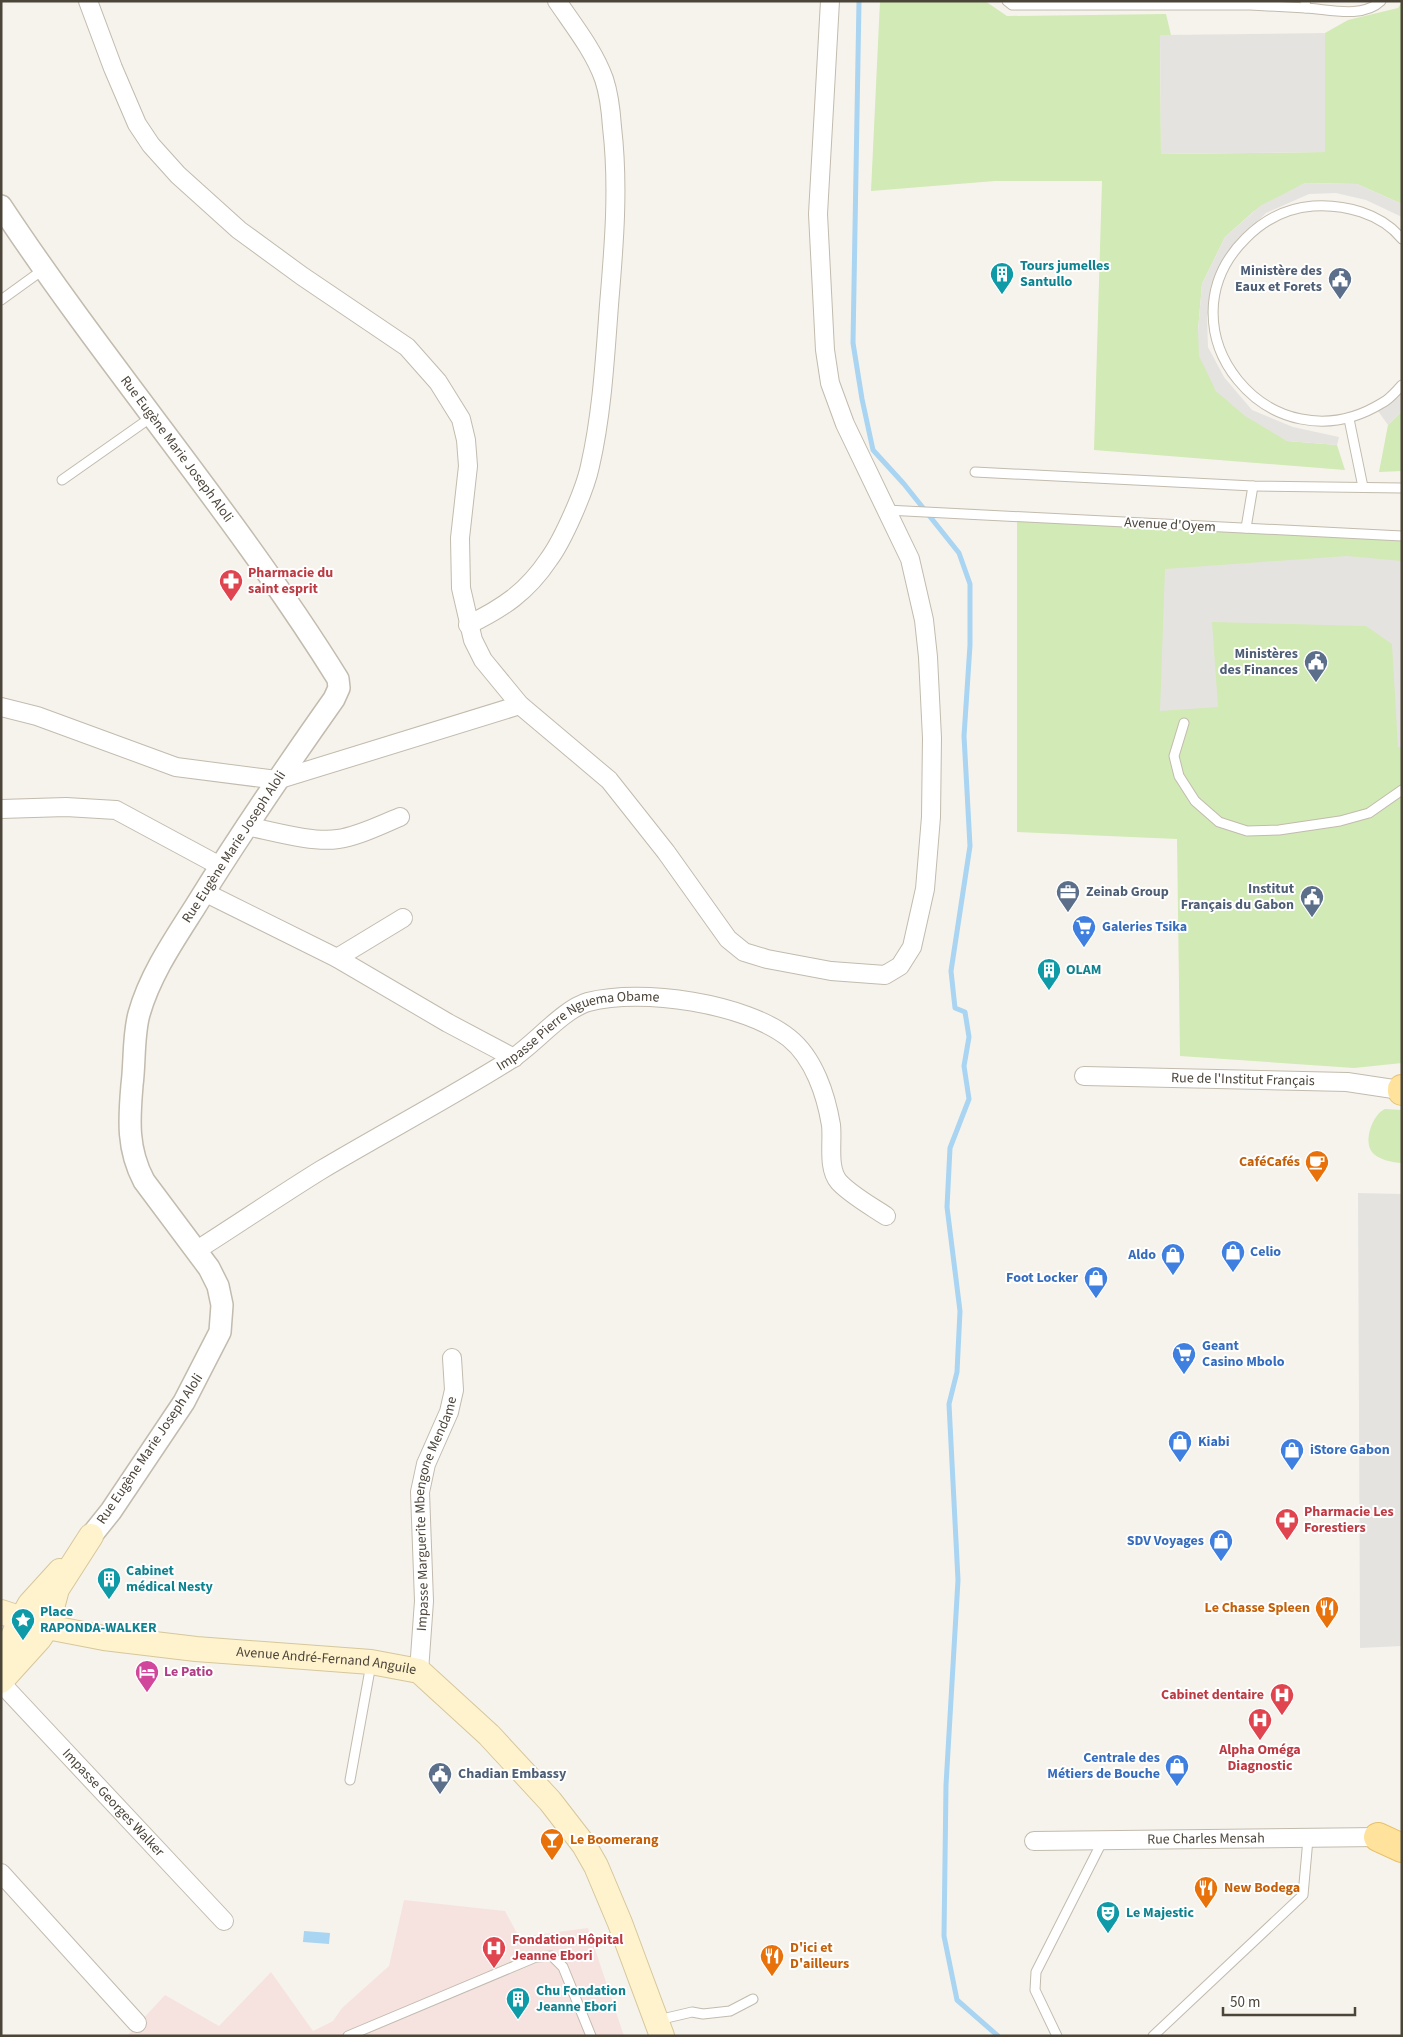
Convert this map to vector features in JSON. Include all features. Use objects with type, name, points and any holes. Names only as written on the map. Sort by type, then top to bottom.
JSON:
[{"type":"main road","points":[[24,1619],[57,1589],[91,1536]]},
{"type":"main road","points":[[4,1673],[24,1619],[91,1536]]},
{"type":"main road","name":"Avenue André-Fernand Anguile","points":[[24,1619],[78,1634],[196,1649],[371,1662],[419,1671],[489,1735],[550,1801],[584,1845],[596,1866],[620,1923],[658,2028]]},
{"type":"main road","points":[[4,1673],[47,1644],[59,1638],[78,1634]]},
{"type":"street","points":[[88,1],[113,68],[137,124],[151,145],[178,175],[239,230],[302,276],[407,347],[438,382],[461,419],[466,440],[468,466],[466,500],[460,538],[461,588],[468,625],[483,660],[520,705],[609,780],[666,852],[728,939],[744,952],[767,960],[831,971],[884,975],[900,966],[912,947],[925,888],[931,817],[932,738],[924,620],[910,559],[845,424],[830,384],[826,350],[818,214],[830,1]]},
{"type":"street","points":[[468,625],[501,609],[525,589],[550,558],[581,494],[590,466],[605,365],[613,260],[615,151],[604,80],[592,54],[558,1]]},
{"type":"street","name":"Rue Eugène Marie Joseph Aloli","points":[[1,206],[44,269],[282,593],[338,679],[339,688],[334,699],[246,826],[204,892],[167,953],[149,988],[139,1015],[129,1122],[130,1146],[144,1181],[197,1250],[218,1286],[222,1306],[220,1332],[184,1402],[111,1511],[91,1536]]},
{"type":"street","points":[[1,707],[37,716],[176,767],[277,780],[520,705]]},
{"type":"street","points":[[1,809],[66,807],[116,810],[220,866]]},
{"type":"street","points":[[246,826],[314,839],[337,840],[400,817]]},
{"type":"street","points":[[204,892],[337,958],[448,1023],[514,1058]]},
{"type":"street","points":[[337,958],[404,918]]},
{"type":"street","name":"Impasse Pierre Nguema Obame","points":[[197,1250],[321,1170],[461,1091],[514,1058],[572,1009],[587,1002],[602,1000],[676,998],[752,1016],[791,1040],[809,1061],[817,1076],[831,1125],[834,1173],[839,1181],[886,1216]]},
{"type":"street","name":"Rue de l'Institut Français","points":[[1084,1076],[1347,1082],[1401,1090]]},
{"type":"street","name":"Impasse Marguerite Mbengone Mendame","points":[[419,1671],[424,1601],[420,1492],[426,1464],[449,1412],[454,1390],[452,1358]]},
{"type":"street","name":"Impasse Georges Walker","points":[[4,1673],[224,1921]]},
{"type":"street","name":"Rue Charles Mensah","points":[[1034,1841],[1394,1839]]},
{"type":"street","points":[[1,1873],[137,2023]]},
{"type":"lane","points":[[1007,1],[1012,4],[1305,4],[1359,12],[1381,1]]},
{"type":"lane","points":[[1402,239],[1370,214],[1333,204],[1295,208],[1261,223],[1234,250],[1217,284],[1213,322],[1223,358],[1244,390],[1275,412],[1311,422],[1349,418],[1384,403],[1402,385]]},
{"type":"lane","points":[[1,300],[44,269]]},
{"type":"lane","points":[[62,480],[153,416]]},
{"type":"lane","points":[[1349,418],[1362,487]]},
{"type":"lane","points":[[975,472],[1253,486],[1402,488]]},
{"type":"lane","points":[[1246,528],[1253,486]]},
{"type":"lane","name":"Avenue d'Oyem","points":[[886,510],[1402,536]]},
{"type":"lane","points":[[1184,723],[1174,756],[1179,776],[1195,802],[1219,822],[1247,831],[1279,830],[1340,821],[1369,813],[1402,790]]},
{"type":"lane","points":[[350,1780],[371,1662]]},
{"type":"lane","points":[[1153,2036],[1303,1895],[1308,1839]]},
{"type":"lane","points":[[1057,2036],[1035,1990],[1036,1972],[1103,1840]]},
{"type":"lane","points":[[348,2036],[536,1957],[552,1956],[563,1967],[592,2036]]},
{"type":"lane","points":[[658,2028],[692,2012],[702,2014],[730,2011],[753,1999]]},
{"type":"shaded area","points":[[1325,33],[1325,152],[1161,154],[1160,35]]},
{"type":"shaded area","points":[[1305,183],[1357,184],[1402,204],[1402,217],[1366,200],[1336,193],[1309,194],[1266,213],[1238,241],[1220,274],[1207,317],[1208,347],[1224,377],[1252,410],[1293,427],[1339,437],[1337,445],[1287,441],[1245,416],[1216,391],[1199,356],[1198,330],[1202,284],[1225,237],[1260,206]]},
{"type":"shaded area","points":[[1402,391],[1402,411],[1388,425],[1378,411]]},
{"type":"shaded area","points":[[1347,556],[1402,561],[1402,747],[1398,747],[1392,644],[1366,626],[1212,622],[1218,707],[1160,711],[1165,569]]},
{"type":"shaded area","points":[[1358,1193],[1402,1194],[1402,1646],[1360,1648]]},
{"type":"shaded area","name":"Fondation Hôpital Jeanne Ebori","points":[[404,1900],[505,1911],[519,1937],[588,1928],[624,2036],[127,2036],[165,1995],[219,2026],[271,1972],[313,2031],[333,2021],[342,2008],[389,1966]]},
{"type":"green space","points":[[880,1],[985,1],[1007,16],[1166,14],[1171,35],[1160,35],[1161,154],[1325,152],[1325,33],[1348,20],[1398,8],[1402,2],[1402,204],[1357,184],[1305,183],[1254,211],[1225,237],[1202,284],[1198,330],[1216,391],[1287,441],[1337,445],[1345,470],[1094,450],[1102,181],[995,181],[871,191]]},
{"type":"green space","points":[[1402,411],[1402,471],[1379,472],[1388,425]]},
{"type":"green space","points":[[1017,517],[1402,536],[1402,1063],[1354,1068],[1180,1056],[1177,839],[1017,832]]},
{"type":"green space","points":[[1385,1109],[1402,1110],[1402,1163],[1381,1159],[1369,1147],[1369,1134],[1373,1122]]},
{"type":"water","points":[[304,1931],[330,1933],[329,1944],[303,1942]]},
{"type":"waterway","points":[[859,1],[853,343],[862,399],[873,450],[904,484],[959,553],[970,584],[970,645],[964,736],[970,846],[951,971],[955,1008],[965,1012],[969,1037],[964,1066],[969,1099],[950,1148],[947,1207],[960,1311],[957,1372],[949,1404],[958,1580],[946,1785],[944,1936],[957,2000],[998,2036]]},
{"type":"place","name":"Tours jumelles Santullo","points":[[1002,295]]},
{"type":"place","name":"Ministère des Eaux et Forets","points":[[1340,300]]},
{"type":"place","name":"Pharmacie du saint esprit","points":[[231,602]]},
{"type":"place","name":"Ministères des Finances","points":[[1316,683]]},
{"type":"place","name":"Zeinab Group","points":[[1068,913]]},
{"type":"place","name":"Institut Français du Gabon","points":[[1312,918]]},
{"type":"place","name":"Galeries Tsika","points":[[1084,948]]},
{"type":"place","name":"OLAM","points":[[1049,991]]},
{"type":"place","name":"CaféCafés","points":[[1317,1183]]},
{"type":"place","name":"Celio","points":[[1233,1273]]},
{"type":"place","name":"Aldo","points":[[1173,1276]]},
{"type":"place","name":"Foot Locker","points":[[1096,1299]]},
{"type":"place","name":"Geant Casino Mbolo","points":[[1184,1375]]},
{"type":"place","name":"Kiabi","points":[[1180,1463]]},
{"type":"place","name":"iStore Gabon","points":[[1292,1471]]},
{"type":"place","name":"Pharmacie Les Forestiers","points":[[1287,1541]]},
{"type":"place","name":"SDV Voyages","points":[[1221,1562]]},
{"type":"place","name":"Cabinet médical Nesty","points":[[109,1600]]},
{"type":"place","name":"Le Chasse Spleen","points":[[1327,1629]]},
{"type":"place","name":"Place RAPONDA-WALKER","points":[[23,1641]]},
{"type":"place","name":"Le Patio","points":[[147,1693]]},
{"type":"place","name":"Cabinet dentaire","points":[[1282,1716]]},
{"type":"place","name":"Alpha Oméga Diagnostic","points":[[1260,1741]]},
{"type":"place","name":"Centrale des Métiers de Bouche","points":[[1177,1787]]},
{"type":"place","name":"Chadian Embassy","points":[[440,1795]]},
{"type":"place","name":"Le Boomerang","points":[[552,1861]]},
{"type":"place","name":"New Bodega","points":[[1206,1909]]},
{"type":"place","name":"Le Majestic","points":[[1108,1934]]},
{"type":"place","name":"Fondation Hôpital Jeanne Ebori","points":[[494,1969]]},
{"type":"place","name":"D'ici et D'ailleurs","points":[[772,1977]]},
{"type":"place","name":"Chu Fondation Jeanne Ebori","points":[[518,2020]]}]
